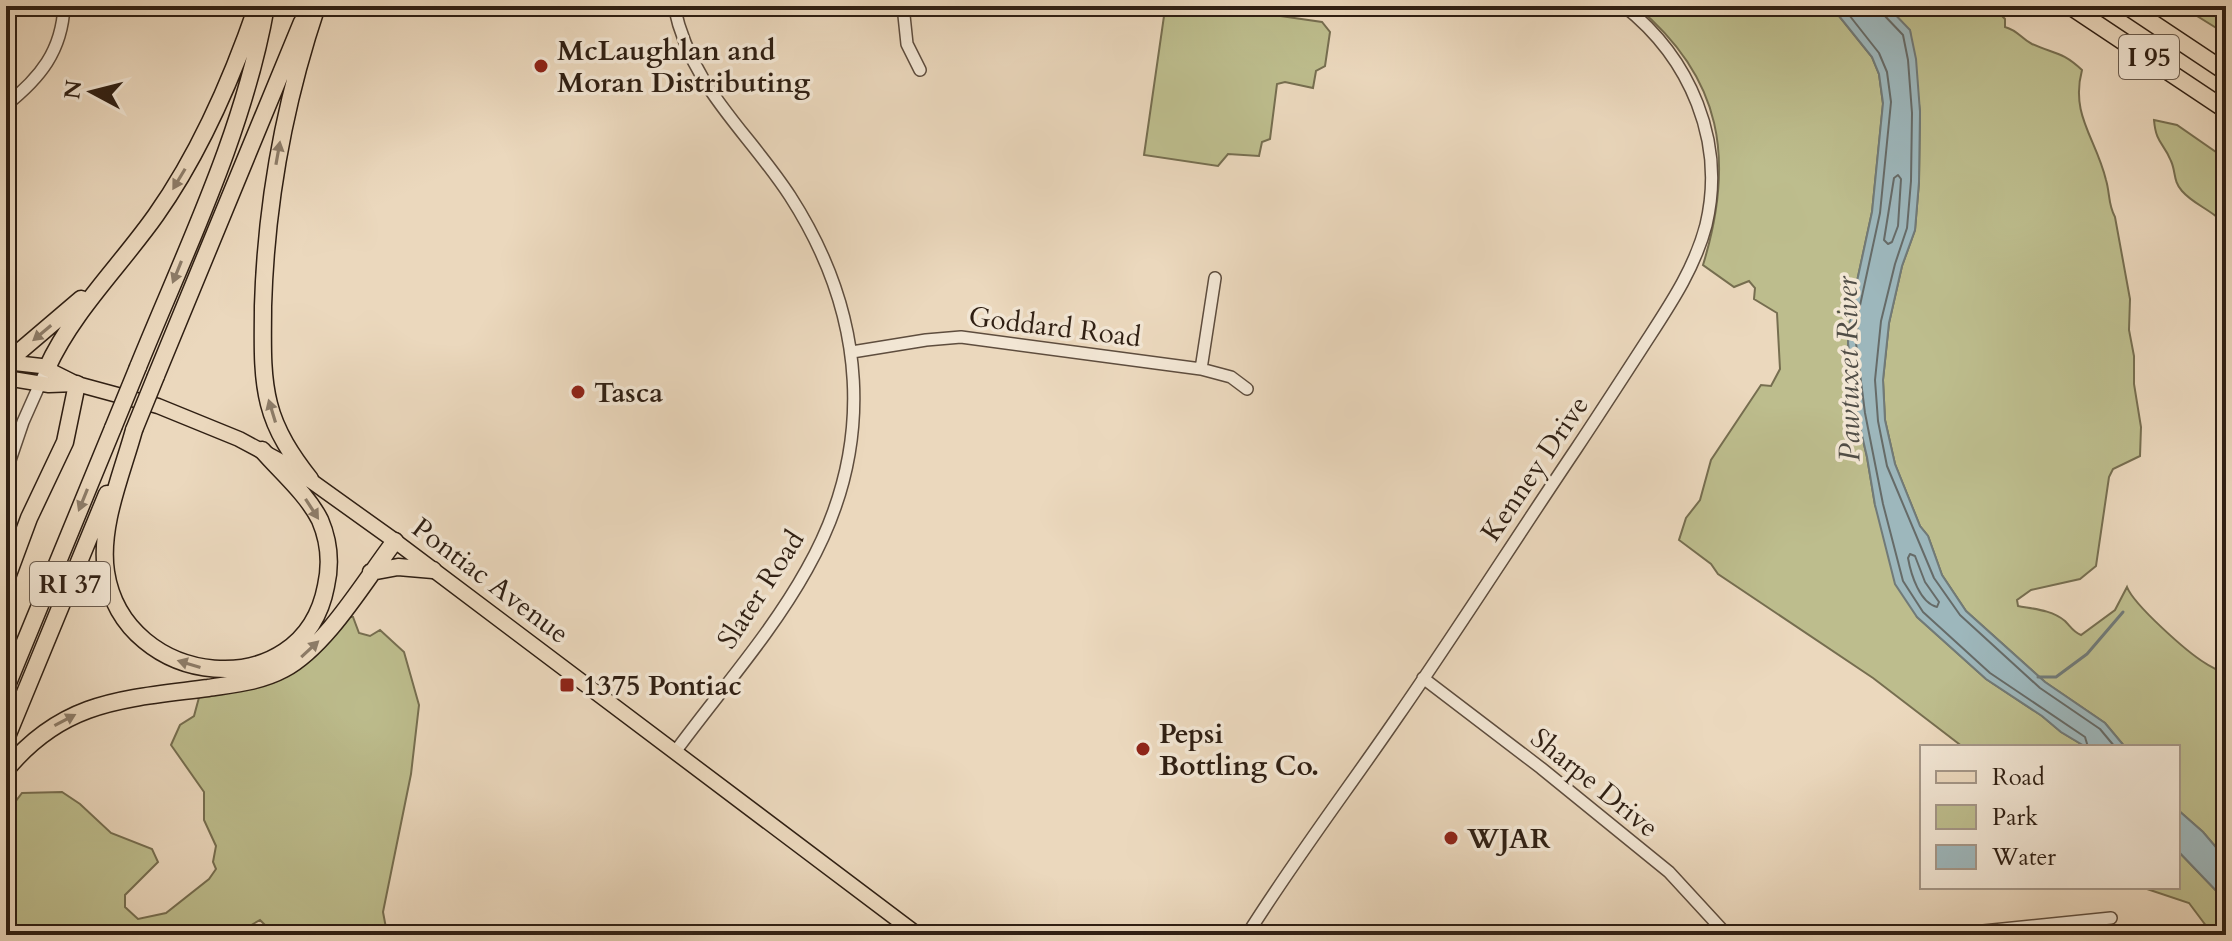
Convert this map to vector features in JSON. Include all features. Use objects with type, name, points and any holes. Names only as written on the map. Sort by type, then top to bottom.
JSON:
[{"type":"highway","points":[[43,376],[63,335],[159,210],[194,152],[228,81],[257,6]]},
{"type":"highway","name":"RI 37","points":[[6,688],[237,121],[266,6]]},
{"type":"highway","name":"RI 37","points":[[6,739],[308,6]]},
{"type":"highway","points":[[310,479],[282,438],[269,406],[263,312],[269,217],[280,142],[317,6]]},
{"type":"highway","name":"I 95","points":[[2070,6],[2226,110]]},
{"type":"highway","name":"I 95","points":[[2127,6],[2226,72]]},
{"type":"highway","points":[[6,361],[118,265]]},
{"type":"highway","points":[[6,580],[29,518],[65,442],[77,384]]},
{"type":"highway","points":[[134,430],[107,536],[105,560],[108,581],[123,614],[146,642],[166,656],[200,668],[234,670],[256,665],[277,655],[305,632],[323,602],[329,566],[320,521],[307,501],[262,450]]},
{"type":"highway","points":[[6,770],[20,753],[53,727],[100,704],[237,684],[284,669],[317,643],[395,541]]},
{"type":"highway","points":[[371,572],[398,567],[433,570]]},
{"type":"main road","name":"Pontiac Avenue","points":[[6,361],[43,376],[158,406],[262,450],[310,479],[918,935]]},
{"type":"main road","name":"Pontiac Avenue","points":[[6,378],[43,376]]},
{"type":"street","points":[[6,105],[33,83],[47,64],[61,32],[64,6]]},
{"type":"street","name":"Slater Road","points":[[674,6],[686,47],[701,76],[731,121],[773,171],[816,240],[838,292],[852,352],[854,398],[850,450],[841,490],[817,551],[782,608],[675,752]]},
{"type":"street","points":[[903,6],[907,44],[920,70]]},
{"type":"street","name":"Kenney Drive","points":[[1247,935],[1423,678],[1673,300],[1694,261],[1706,225],[1710,200],[1709,148],[1693,89],[1658,36],[1624,6]]},
{"type":"street","points":[[1201,369],[1215,278]]},
{"type":"street","name":"Goddard Road","points":[[852,352],[961,337],[1201,369],[1231,377],[1247,389]]},
{"type":"street","points":[[6,472],[43,376]]},
{"type":"street","name":"Sharpe Drive","points":[[1423,678],[1541,768],[1669,872],[1690,891],[1727,935]]},
{"type":"street","points":[[1944,935],[2111,918]]},
{"type":"green space","points":[[1169,6],[1210,6],[1322,22],[1330,32],[1325,66],[1316,71],[1313,88],[1285,82],[1277,84],[1270,139],[1262,142],[1259,156],[1228,154],[1218,166],[1144,155],[1165,9]]},
{"type":"green space","points":[[1636,6],[1831,6],[1872,57],[1879,74],[1883,104],[1872,212],[1851,309],[1848,343],[1857,414],[1875,505],[1917,617],[1986,679],[2083,745],[1960,745],[1873,678],[1718,574],[1711,564],[1679,540],[1686,518],[1700,500],[1711,460],[1761,385],[1771,386],[1780,369],[1777,313],[1754,299],[1755,288],[1749,281],[1734,287],[1703,265],[1718,190],[1719,156],[1714,123],[1704,92],[1688,62],[1665,33]]},
{"type":"green space","points":[[1887,6],[1910,6],[1936,13],[1954,6],[1992,6],[2005,19],[2005,27],[2032,44],[2063,56],[2082,70],[2079,100],[2106,180],[2130,299],[2129,330],[2141,427],[2140,456],[2113,469],[2109,477],[2096,566],[2080,579],[2031,590],[2017,600],[2018,606],[2054,614],[2081,635],[2115,610],[2127,587],[2162,628],[2226,677],[2226,859],[2180,812],[2180,745],[2123,745],[2105,723],[2045,682],[1966,611],[1942,575],[1895,464],[1885,420],[1883,380],[1889,323],[1902,266],[1915,230],[1919,182],[1920,112],[1910,31]]},
{"type":"green space","points":[[2181,6],[2226,6],[2226,34]]},
{"type":"green space","points":[[2154,120],[2177,125],[2226,159],[2226,227],[2179,187]]},
{"type":"green space","points":[[341,617],[353,617],[359,633],[370,636],[380,630],[404,652],[419,705],[411,774],[383,912],[386,928],[394,935],[270,935],[270,930],[260,920],[234,935],[6,935],[6,814],[22,793],[62,792],[111,833],[152,849],[158,862],[125,895],[125,907],[138,919],[166,913],[209,879],[216,869],[213,862],[216,846],[204,820],[204,792],[171,745],[180,725],[194,716],[201,690],[269,676]]},
{"type":"green space","points":[[2180,853],[2226,901],[2226,935],[2213,935],[2189,903],[2147,889],[2180,889]]},
{"type":"water","points":[[1831,6],[1887,6],[1910,30],[1916,59],[1920,112],[1915,230],[1902,266],[1889,323],[1883,380],[1885,420],[1895,464],[1942,575],[1966,611],[2045,682],[2105,723],[2123,745],[2083,745],[2061,732],[1986,679],[1917,617],[1895,584],[1857,414],[1848,343],[1851,309],[1872,212],[1883,103],[1879,74],[1872,57]]},
{"type":"water","points":[[2180,812],[2226,859],[2226,901],[2180,853]]},
{"type":"waterway","points":[[2038,677],[2056,677],[2087,654],[2123,612]]},
{"type":"place","name":"McLaughlan and Moran Distributing","points":[[541,66]]},
{"type":"place","name":"Tasca","points":[[578,392]]},
{"type":"place","name":"1375 Pontiac","points":[[567,685]]},
{"type":"place","name":"Pepsi Bottling Co.","points":[[1143,749]]},
{"type":"place","name":"WJAR","points":[[1451,838]]},
{"type":"water label","name":"Pawtuxet River","points":[[1848,369]]}]
